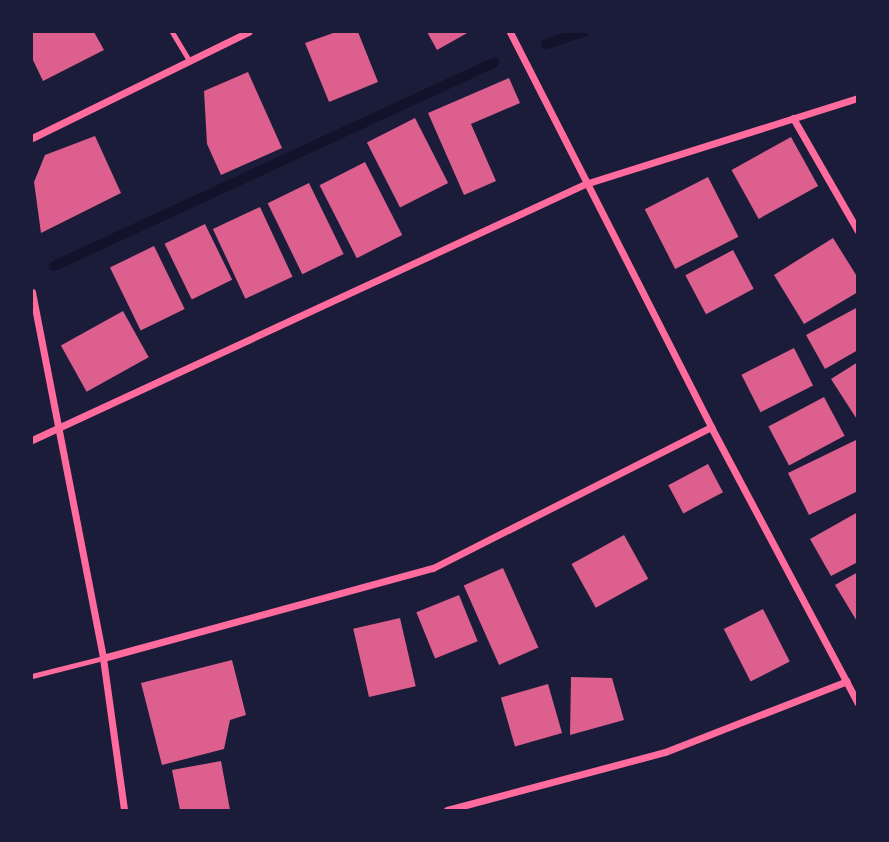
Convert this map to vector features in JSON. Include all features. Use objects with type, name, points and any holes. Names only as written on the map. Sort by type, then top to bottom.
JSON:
[{"type":"street","points":[[32,138],[248,32]]},
{"type":"street","points":[[510,32],[711,428],[858,703]]},
{"type":"street","points":[[32,440],[585,184],[858,98]]},
{"type":"street","points":[[793,118],[858,231]]},
{"type":"street","points":[[32,292],[103,658],[124,810]]},
{"type":"street","points":[[103,658],[433,568],[711,428]]},
{"type":"street","points":[[447,810],[665,752],[847,681]]},
{"type":"lane","points":[[172,32],[189,60]]},
{"type":"lane","points":[[32,676],[103,658]]},
{"type":"building","points":[[32,32],[94,32],[104,50],[43,81],[32,58]]},
{"type":"building","points":[[336,32],[358,32],[378,82],[329,102],[305,43]]},
{"type":"building","points":[[427,32],[469,32],[437,50]]},
{"type":"building","points":[[248,72],[282,148],[221,175],[207,144],[204,91]]},
{"type":"building","points":[[509,78],[520,103],[471,124],[496,181],[464,195],[428,113]]},
{"type":"building","points":[[415,118],[448,183],[400,208],[367,143]]},
{"type":"building","points":[[95,136],[121,193],[41,233],[34,182],[45,155]]},
{"type":"building","points":[[791,137],[818,186],[759,219],[732,170]]},
{"type":"building","points":[[365,162],[402,235],[357,258],[320,185]]},
{"type":"building","points":[[708,177],[738,237],[675,269],[645,209]]},
{"type":"building","points":[[309,183],[344,254],[302,274],[268,203]]},
{"type":"building","points":[[260,207],[293,277],[245,299],[213,229]]},
{"type":"building","points":[[205,224],[232,280],[192,299],[165,244]]},
{"type":"building","points":[[833,238],[858,278],[858,292],[804,324],[774,275]]},
{"type":"building","points":[[154,246],[185,309],[141,330],[110,267]]},
{"type":"building","points":[[733,250],[754,289],[706,314],[685,275]]},
{"type":"building","points":[[858,307],[858,350],[825,369],[806,335]]},
{"type":"building","points":[[123,311],[149,357],[87,392],[61,345]]},
{"type":"building","points":[[794,348],[813,385],[760,412],[741,375]]},
{"type":"building","points":[[858,362],[858,421],[831,379]]},
{"type":"building","points":[[824,397],[845,436],[789,465],[768,427]]},
{"type":"building","points":[[856,440],[858,491],[809,515],[788,473]]},
{"type":"building","points":[[708,464],[723,492],[683,513],[668,485]]},
{"type":"building","points":[[858,512],[858,562],[831,576],[810,539]]},
{"type":"building","points":[[624,535],[648,579],[596,608],[572,564]]},
{"type":"building","points":[[503,568],[538,647],[499,665],[464,585]]},
{"type":"building","points":[[858,572],[858,623],[835,585]]},
{"type":"building","points":[[459,595],[478,641],[435,659],[416,612]]},
{"type":"building","points":[[763,609],[790,662],[751,682],[724,629]]},
{"type":"building","points":[[400,618],[416,686],[369,697],[353,629]]},
{"type":"building","points":[[232,660],[246,715],[230,720],[224,749],[162,765],[141,683]]},
{"type":"building","points":[[571,677],[612,678],[624,720],[570,735]]},
{"type":"building","points":[[548,684],[562,733],[515,747],[501,698]]},
{"type":"building","points":[[221,761],[230,810],[180,810],[172,770]]},
{"type":"waterway","points":[[546,44],[584,32]]},
{"type":"waterway","points":[[54,266],[494,63]]}]
